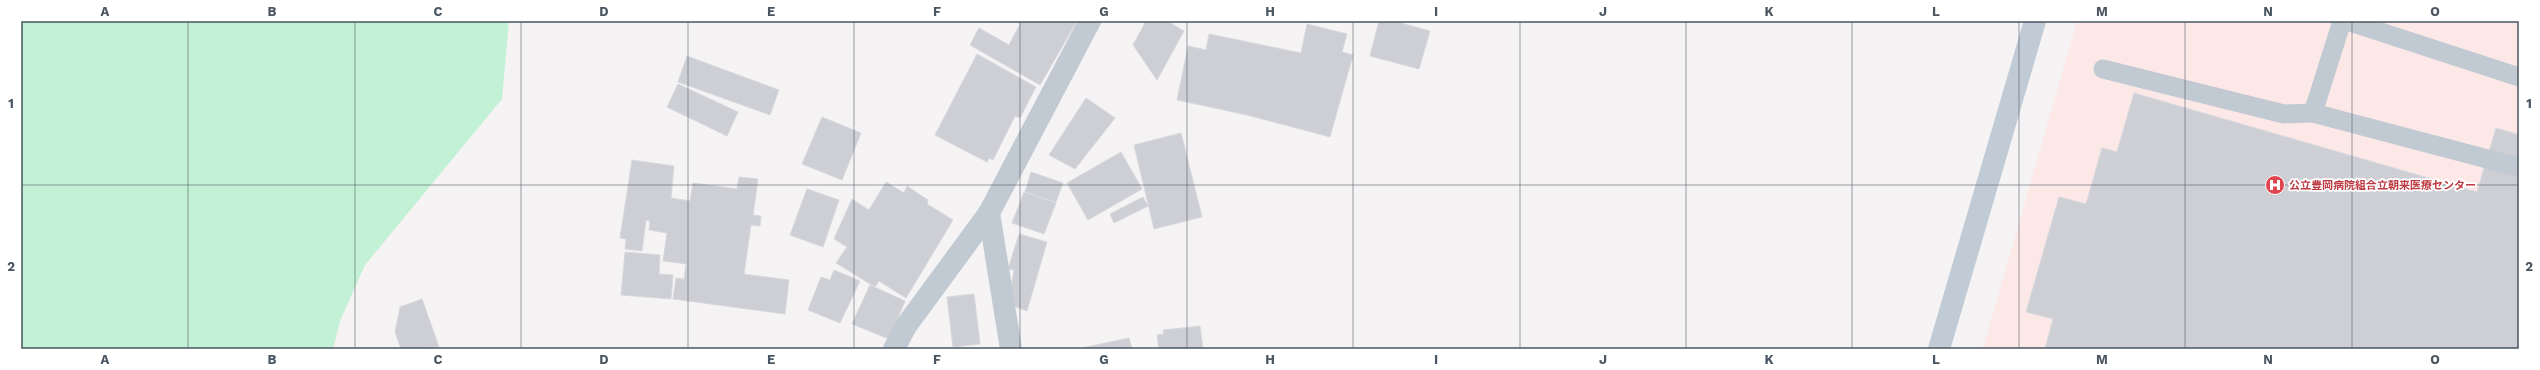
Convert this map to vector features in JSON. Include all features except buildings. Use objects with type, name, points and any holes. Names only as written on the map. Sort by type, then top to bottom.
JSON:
[{"type":"street","points":[[894,349],[906,326],[989,213],[1090,21]]},
{"type":"street","points":[[1939,349],[2035,21]]},
{"type":"street","points":[[989,213],[1011,349]]},
{"type":"lane","points":[[2313,113],[2342,21]]},
{"type":"lane","points":[[2347,21],[2519,77]]},
{"type":"lane","points":[[2103,69],[2284,114],[2313,113],[2514,166],[2519,165]]},
{"type":"shaded area","name":"公立豊岡病院組合立朝来医療センター","points":[[2077,21],[2519,21],[2519,349],[1983,349]]},
{"type":"green space","points":[[21,21],[509,21],[502,99],[365,265],[340,321],[333,349],[21,349]]},
{"type":"place","name":"公立豊岡病院組合立朝来医療センター","points":[[2275,185]]}]
